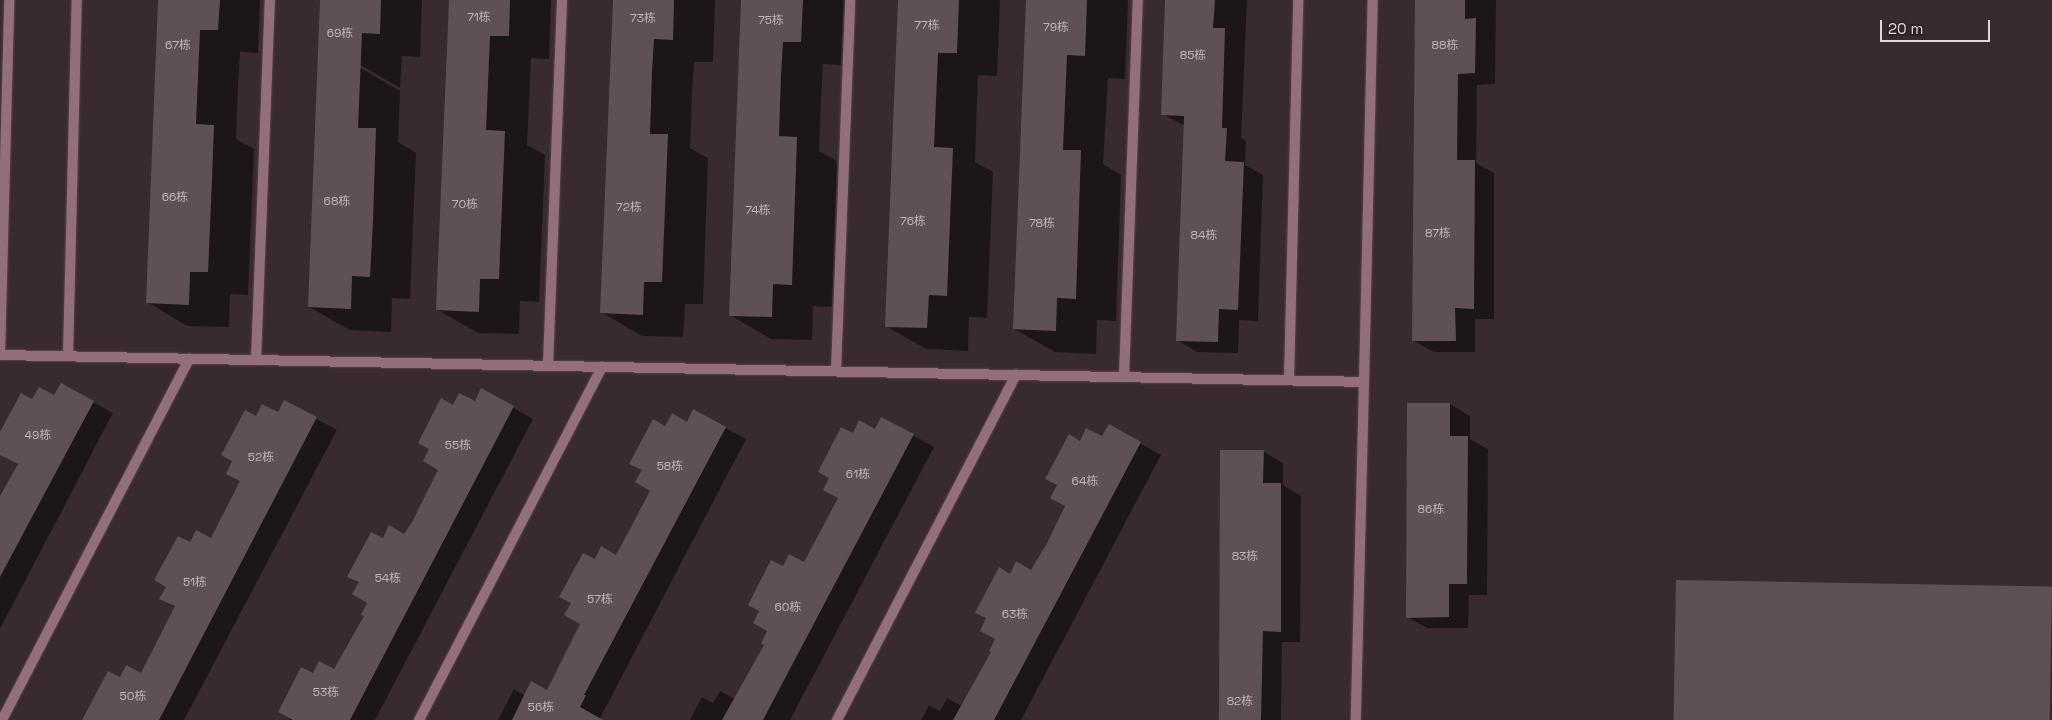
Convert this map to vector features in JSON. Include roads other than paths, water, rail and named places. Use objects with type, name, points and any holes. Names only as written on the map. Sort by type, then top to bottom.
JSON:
[{"type":"lane","points":[[9,0],[0,354],[1364,382]]},
{"type":"lane","points":[[68,356],[76,0]]},
{"type":"lane","points":[[256,360],[270,0]]},
{"type":"lane","points":[[548,365],[562,0]]},
{"type":"lane","points":[[836,371],[850,0]]},
{"type":"lane","points":[[1124,377],[1138,0]]},
{"type":"lane","points":[[1289,380],[1298,0]]},
{"type":"lane","points":[[1356,720],[1373,0]]},
{"type":"lane","points":[[2,720],[189,359]]},
{"type":"lane","points":[[419,720],[602,366]]},
{"type":"lane","points":[[837,720],[1016,375]]}]
